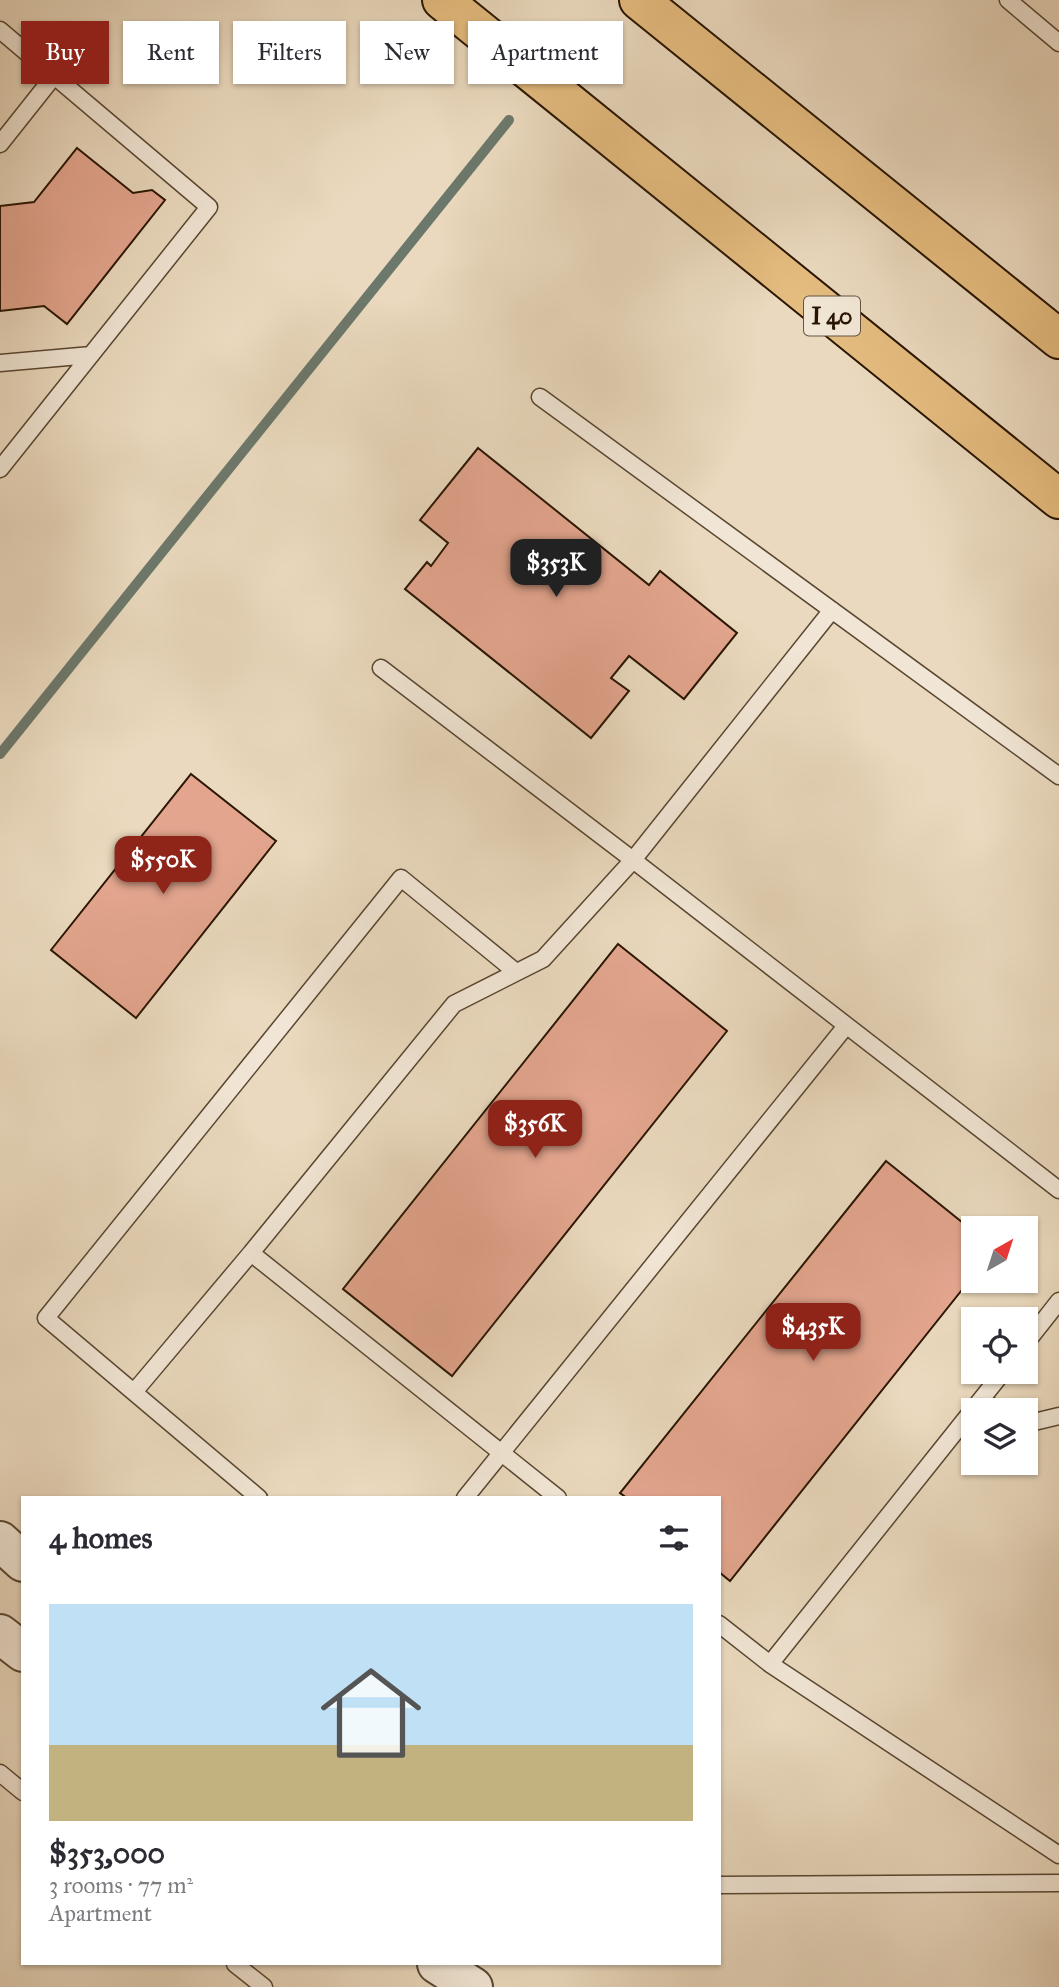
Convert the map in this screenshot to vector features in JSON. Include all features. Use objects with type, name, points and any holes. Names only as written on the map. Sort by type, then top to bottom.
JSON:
[{"type":"highway","name":"I 40","points":[[442,0],[1059,499]]},
{"type":"highway","points":[[639,0],[1059,339]]},
{"type":"street","points":[[0,1541],[21,1560]]},
{"type":"street","points":[[0,1634],[21,1651]]},
{"type":"street","points":[[439,1965],[474,1987]]},
{"type":"street","points":[[453,1965],[474,1987]]},
{"type":"lane","points":[[1008,0],[1059,43]]},
{"type":"lane","points":[[0,30],[21,48]]},
{"type":"lane","points":[[0,144],[48,84]]},
{"type":"lane","points":[[0,469],[209,207],[63,84]]},
{"type":"lane","points":[[0,363],[91,355]]},
{"type":"lane","points":[[540,397],[1059,776]]},
{"type":"lane","points":[[134,1392],[251,1254],[454,1004],[543,959],[633,860],[832,610]]},
{"type":"lane","points":[[381,668],[1059,1190]]},
{"type":"lane","points":[[257,1496],[47,1318],[401,878],[516,972]]},
{"type":"lane","points":[[468,1496],[846,1026]]},
{"type":"lane","points":[[251,1254],[555,1496]]},
{"type":"lane","points":[[1038,1328],[1059,1301]]},
{"type":"lane","points":[[982,1398],[993,1384]]},
{"type":"lane","points":[[1038,1421],[1059,1416]]},
{"type":"lane","points":[[770,1664],[961,1425]]},
{"type":"lane","points":[[721,1626],[770,1664],[1059,1855]]},
{"type":"lane","points":[[0,1773],[21,1789]]},
{"type":"lane","points":[[721,1885],[1059,1884]]},
{"type":"lane","points":[[236,1965],[264,1987]]},
{"type":"building","points":[[77,148],[133,193],[152,190],[165,200],[67,324],[44,306],[0,311],[0,206],[34,202]]},
{"type":"building","points":[[478,448],[649,585],[660,571],[737,633],[684,699],[629,656],[611,678],[629,691],[591,738],[405,589],[427,562],[431,566],[448,543],[420,520]]},
{"type":"building","points":[[191,774],[276,841],[136,1018],[51,950]]},
{"type":"building","points":[[618,944],[727,1031],[452,1376],[343,1289]]},
{"type":"building","points":[[886,1161],[961,1221],[961,1291],[730,1581],[721,1574],[721,1496],[624,1496],[620,1493]]},
{"type":"waterway","points":[[0,754],[509,120]]}]
